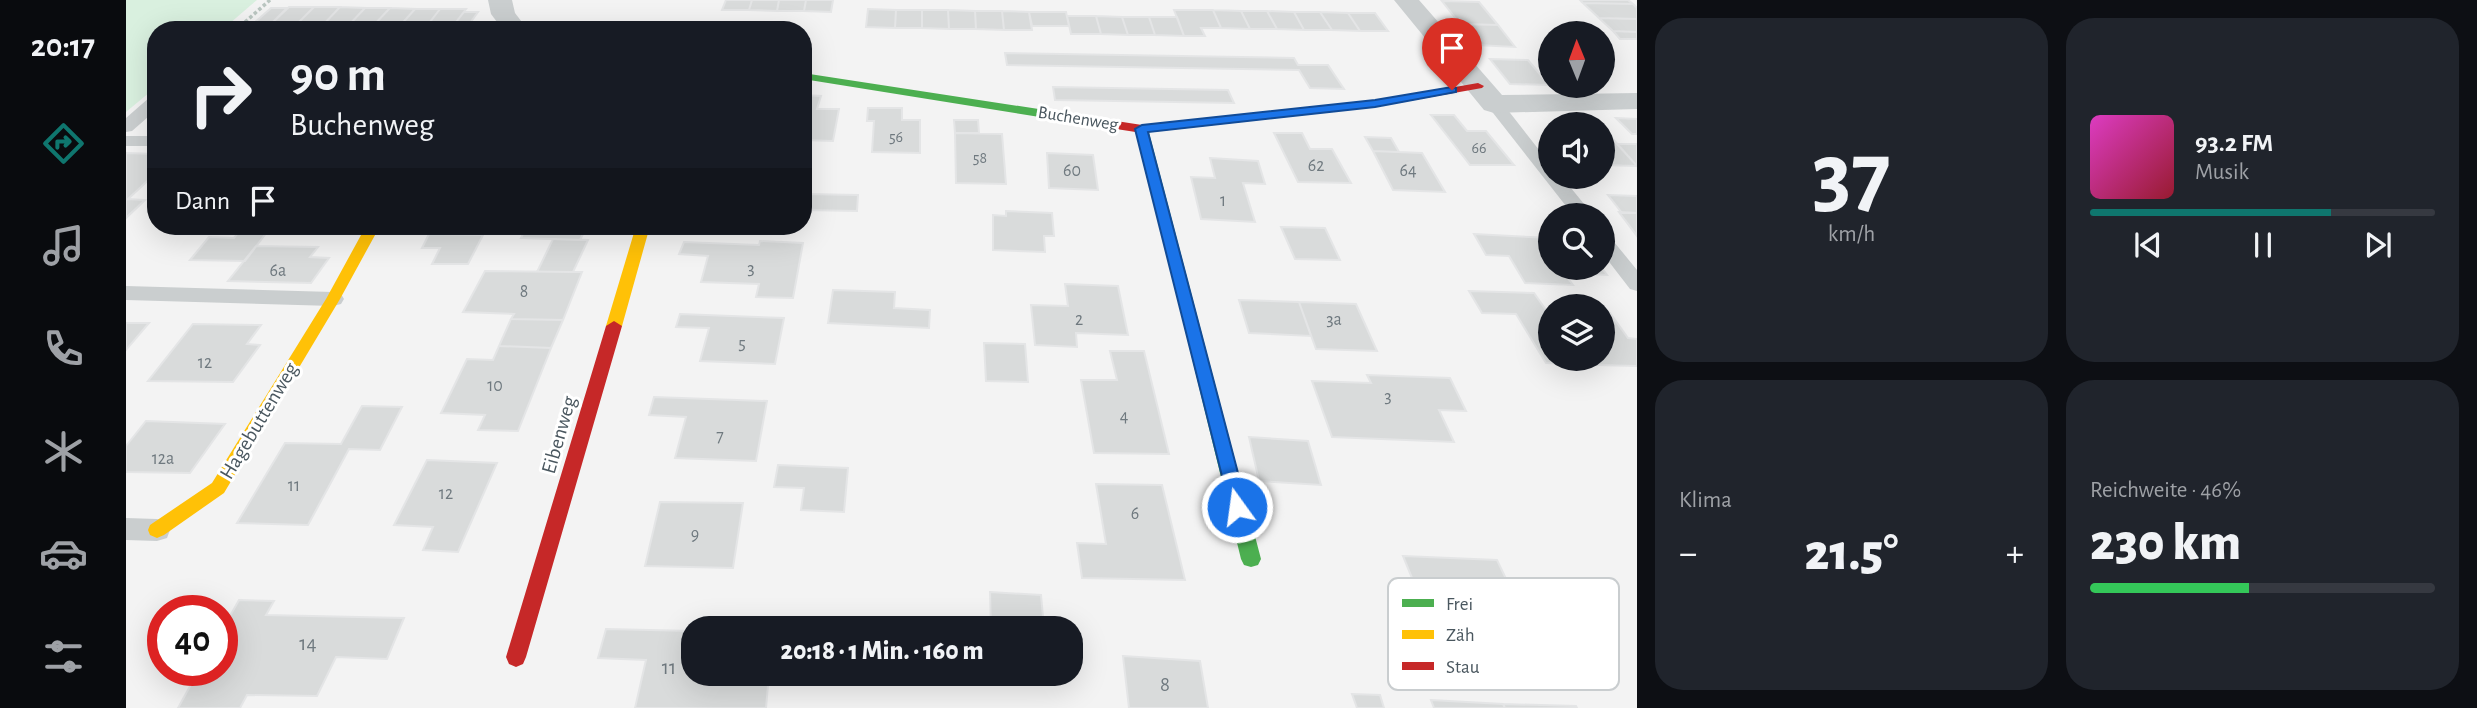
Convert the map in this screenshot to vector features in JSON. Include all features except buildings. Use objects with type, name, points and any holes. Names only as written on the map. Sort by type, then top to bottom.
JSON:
[{"type":"street","points":[[500,0],[503,14],[509,21]]},
{"type":"street","points":[[1406,0],[1486,95],[1637,101]]},
{"type":"street","name":"Buchenweg","points":[[812,77],[1142,129],[1375,103],[1486,95]]},
{"type":"street","points":[[1142,129],[1251,559]]},
{"type":"street","name":"Hagebuttenweg","points":[[157,530],[218,488],[333,299],[368,235]]},
{"type":"street","name":"Eibenweg","points":[[516,657],[640,235]]},
{"type":"lane","points":[[1486,95],[1538,160]]},
{"type":"lane","points":[[126,127],[147,109]]},
{"type":"lane","points":[[126,141],[147,141]]},
{"type":"lane","points":[[1562,189],[1573,203]]},
{"type":"lane","points":[[1615,256],[1637,284]]},
{"type":"lane","points":[[126,293],[333,299]]},
{"type":"lane","name":"Hagebuttenweg","points":[[126,529],[157,530]]},
{"type":"path","points":[[246,21],[270,0]]},
{"type":"green space","points":[[126,0],[257,0],[232,21],[147,21],[147,94],[126,112]]},
{"type":"traffic: fast","points":[[812,77],[1071,118]]},
{"type":"traffic: fast","points":[[1142,129],[1251,559]]},
{"type":"traffic: slow","points":[[157,530],[218,488],[333,299],[368,235]]},
{"type":"traffic: slow","points":[[614,326],[640,235]]},
{"type":"traffic: jam","points":[[1071,118],[1142,129],[1375,104],[1478,86]]},
{"type":"traffic: jam","points":[[516,657],[614,326]]},
{"type":"route","points":[[1237,507],[1142,129],[1375,103],[1452,90]]}]
